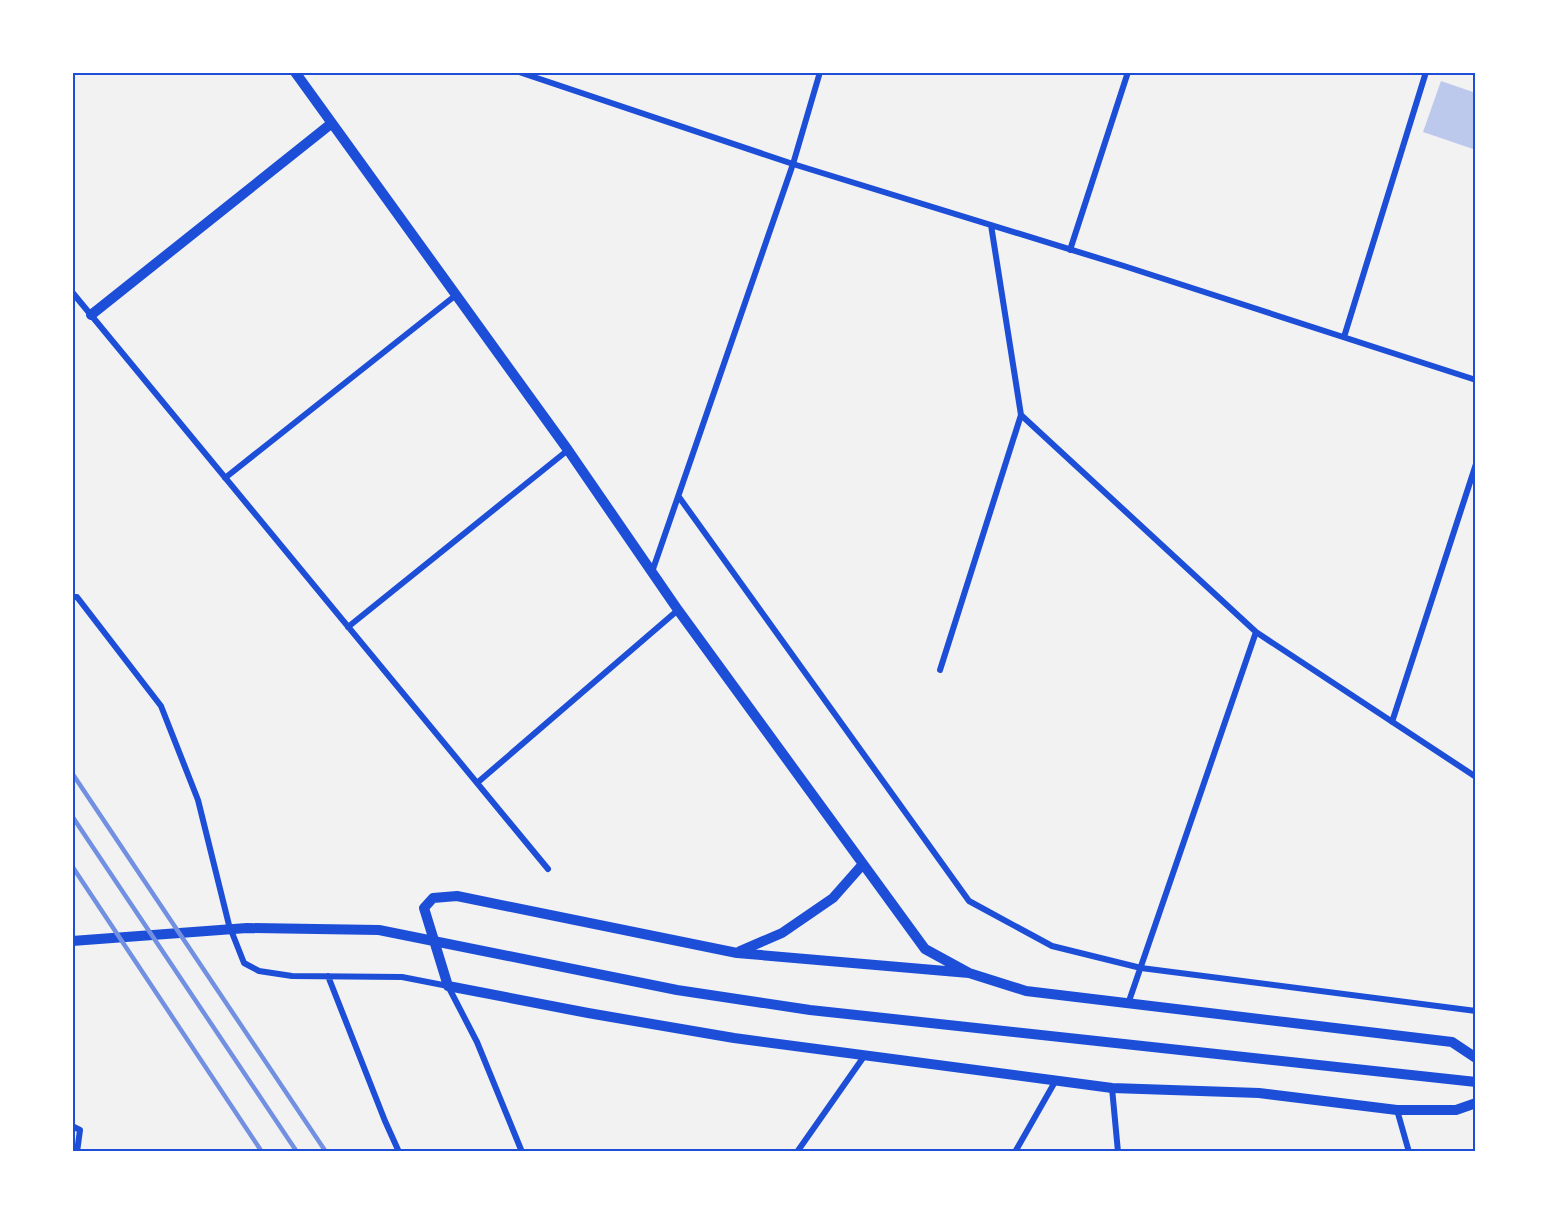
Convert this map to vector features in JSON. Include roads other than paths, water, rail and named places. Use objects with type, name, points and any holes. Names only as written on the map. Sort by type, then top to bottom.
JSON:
[{"type":"street","points":[[295,72],[568,450],[678,610],[925,950],[969,973],[1026,991],[1452,1042],[1476,1058]]},
{"type":"street","points":[[519,72],[792,164],[1476,380]]},
{"type":"street","points":[[652,572],[792,164],[820,72]]},
{"type":"street","points":[[1070,250],[1128,72]]},
{"type":"street","points":[[1344,337],[1426,72]]},
{"type":"street","points":[[91,315],[332,123]]},
{"type":"street","points":[[940,669],[1021,415],[991,225]]},
{"type":"street","points":[[72,292],[548,869]]},
{"type":"street","points":[[225,478],[456,295]]},
{"type":"street","points":[[1021,415],[1256,632],[1476,777]]},
{"type":"street","points":[[348,627],[568,450]]},
{"type":"street","points":[[1392,722],[1476,464]]},
{"type":"street","points":[[679,497],[969,901],[1052,946],[1141,968],[1476,1011]]},
{"type":"street","points":[[72,597],[77,597],[161,706],[198,800],[229,925],[244,963],[259,971],[292,976],[402,976],[588,1013],[711,1034],[1112,1088],[1259,1093],[1397,1110],[1456,1110],[1476,1102]]},
{"type":"street","points":[[477,783],[678,610]]},
{"type":"street","points":[[1128,1004],[1256,632]]},
{"type":"street","points":[[737,953],[782,933],[833,898],[863,864]]},
{"type":"street","points":[[522,1152],[477,1042],[448,986],[424,908],[433,898],[457,896],[737,953],[969,973]]},
{"type":"street","points":[[72,941],[247,928],[379,930],[677,990],[810,1010],[1476,1082]]},
{"type":"street","points":[[328,976],[399,1152]]},
{"type":"street","points":[[797,1152],[866,1055]]},
{"type":"street","points":[[1015,1152],[1056,1080]]},
{"type":"street","points":[[1112,1088],[1118,1152]]},
{"type":"street","points":[[1397,1110],[1410,1152]]},
{"type":"street","points":[[72,1126],[80,1130],[77,1152]]},
{"type":"railway","points":[[72,773],[326,1152]]},
{"type":"railway","points":[[72,816],[297,1152]]},
{"type":"railway","points":[[72,866],[262,1152]]}]
